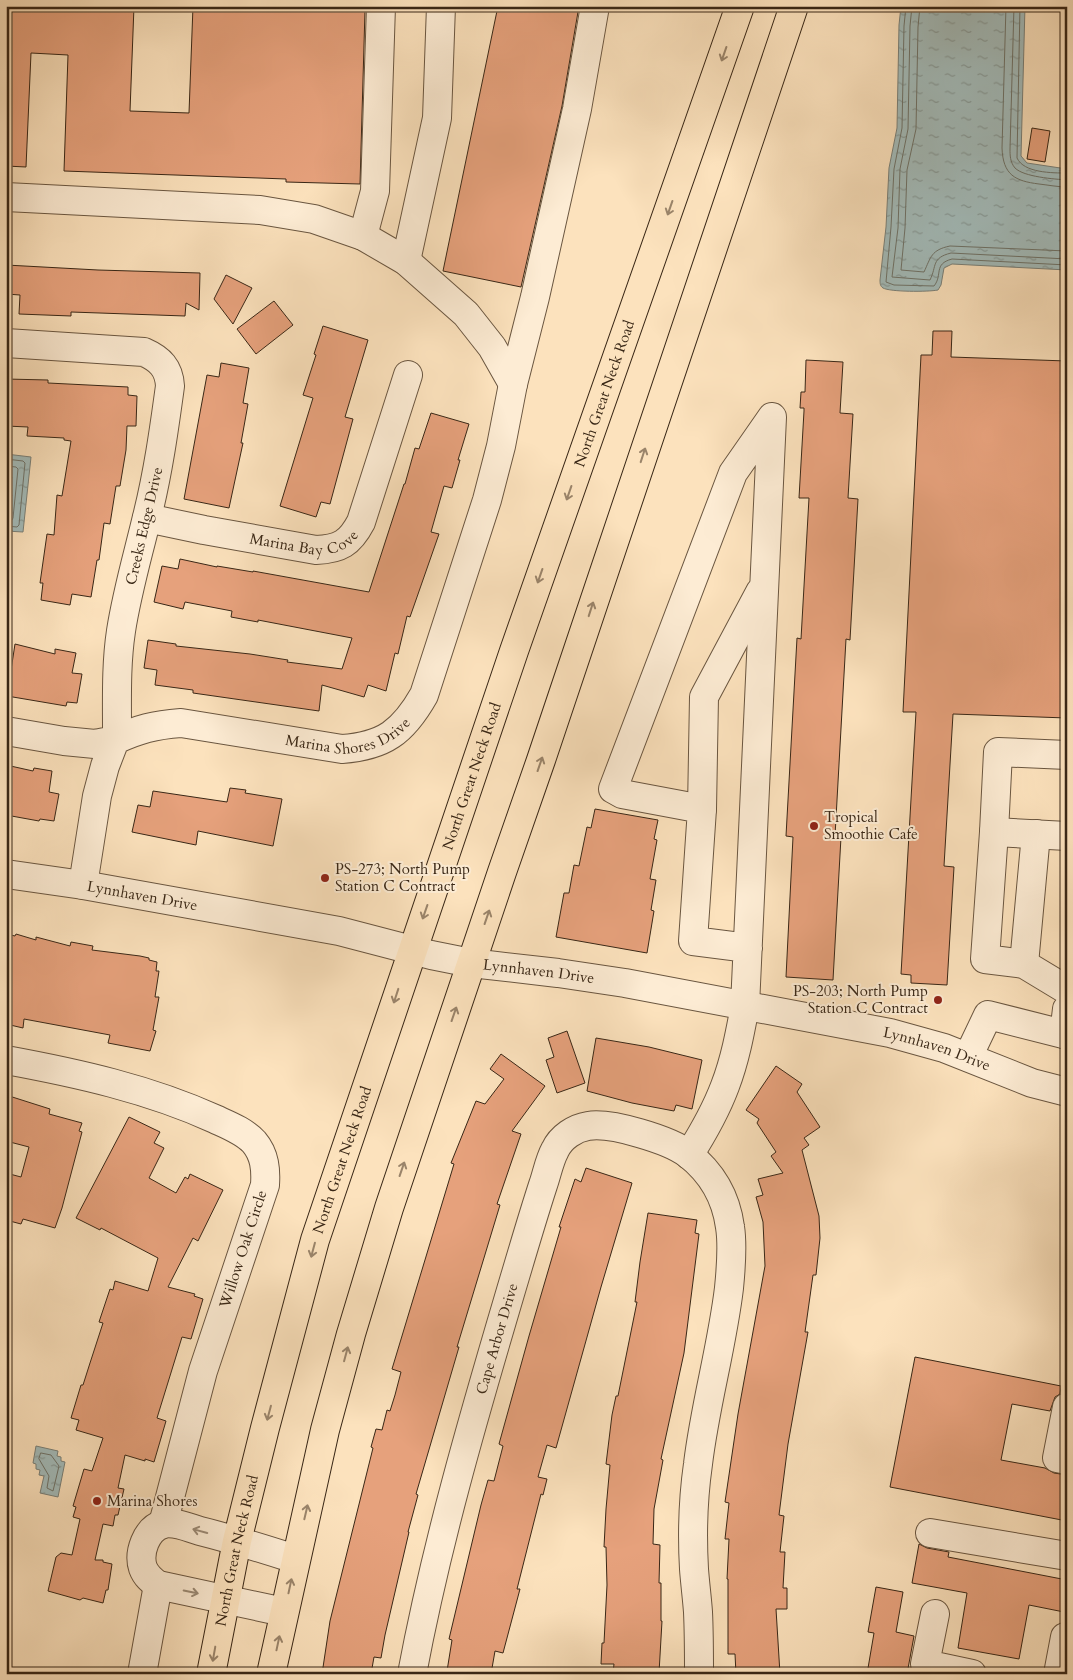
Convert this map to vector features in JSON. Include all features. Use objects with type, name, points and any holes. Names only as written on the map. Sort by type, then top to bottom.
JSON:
[{"type":"main road","name":"North Great Neck Road","points":[[211,1674],[224,1599],[237,1541],[315,1240],[514,650],[740,7]]},
{"type":"main road","points":[[271,1674],[325,1430],[351,1334],[389,1208],[792,11]]},
{"type":"street","points":[[363,236],[375,191],[381,6]]},
{"type":"street","points":[[406,261],[437,118],[441,6]]},
{"type":"street","name":"Marina Shores Drive","points":[[115,740],[156,725],[181,723],[342,749],[360,748],[380,742],[400,728],[414,713],[424,695],[486,500],[500,446],[577,109],[595,6]]},
{"type":"street","points":[[6,197],[260,210],[314,219],[363,236],[406,261],[466,314],[492,347],[513,384]]},
{"type":"street","name":"Creeks Edge Drive","points":[[6,343],[144,352],[156,357],[165,366],[170,378],[162,451],[132,575],[121,631],[118,657],[117,730],[115,740]]},
{"type":"street","name":"Marina Bay Cove","points":[[147,518],[316,550],[331,550],[344,544],[354,535],[361,522],[408,376]]},
{"type":"street","points":[[690,1155],[726,1085],[738,1045],[745,1006],[772,417],[733,473],[613,789],[622,794],[702,809]]},
{"type":"street","points":[[748,948],[693,941],[702,809],[704,697],[764,585]]},
{"type":"street","points":[[6,731],[64,741],[95,744],[115,740]]},
{"type":"street","points":[[82,885],[97,796],[105,766],[115,740]]},
{"type":"street","points":[[1067,755],[998,752],[986,959],[1024,964],[1067,990]]},
{"type":"street","points":[[994,832],[1067,836]]},
{"type":"street","points":[[1024,964],[1036,834]]},
{"type":"street","name":"Lynnhaven Drive","points":[[6,874],[82,885],[340,932],[471,963],[558,972],[624,983],[890,1033],[944,1048],[1032,1083],[1067,1092]]},
{"type":"street","points":[[968,1058],[988,1015],[1066,1026]]},
{"type":"street","name":"Willow Oak Circle","points":[[6,1060],[59,1069],[185,1106],[245,1135],[254,1142],[262,1156],[266,1170],[265,1185],[204,1371],[163,1524]]},
{"type":"street","name":"Cape Arbor Drive","points":[[412,1674],[426,1602],[444,1528],[485,1379],[536,1207],[555,1149],[564,1137],[575,1130],[589,1126],[605,1126],[663,1140],[690,1155],[716,1184],[725,1205],[730,1227],[731,1269],[726,1310],[698,1464],[694,1516],[694,1568],[698,1610],[699,1674]]},
{"type":"street","points":[[1067,1407],[1057,1458],[1067,1460]]},
{"type":"street","points":[[284,1612],[158,1585],[149,1578],[143,1568],[144,1544],[150,1533],[163,1524],[172,1523],[295,1559]]},
{"type":"street","points":[[930,1533],[1067,1556]]},
{"type":"street","points":[[142,1674],[158,1585]]},
{"type":"street","points":[[935,1614],[924,1669],[972,1674]]},
{"type":"street","points":[[1058,1674],[1065,1637]]},
{"type":"water","points":[[901,6],[1025,6],[1021,156],[1027,163],[1067,169],[1067,270],[952,264],[944,268],[941,285],[938,290],[901,291],[881,286],[889,168],[897,128]]},
{"type":"water","points":[[6,454],[31,457],[23,532],[6,531]]},
{"type":"water","points":[[36,1446],[58,1451],[57,1456],[61,1457],[61,1461],[65,1462],[58,1497],[40,1493],[44,1476],[39,1475],[40,1470],[36,1469],[36,1464],[33,1463]]},
{"type":"building","points":[[6,6],[134,6],[130,111],[189,113],[193,6],[273,6],[365,10],[360,184],[286,182],[286,179],[64,171],[68,55],[31,53],[26,167],[6,166]]},
{"type":"building","points":[[498,6],[579,6],[562,106],[521,287],[443,271]]},
{"type":"building","points":[[1032,128],[1050,131],[1045,162],[1027,159]]},
{"type":"building","points":[[6,265],[200,273],[199,310],[186,303],[185,316],[71,312],[71,316],[19,314],[20,295],[6,294]]},
{"type":"building","points":[[226,275],[252,288],[233,324],[214,299]]},
{"type":"building","points":[[274,301],[293,325],[256,354],[237,329]]},
{"type":"building","points":[[323,326],[368,340],[345,417],[353,419],[330,504],[321,502],[316,517],[280,506],[313,398],[303,395]]},
{"type":"building","points":[[933,331],[952,331],[951,357],[1067,361],[1067,718],[953,714],[944,866],[954,867],[947,985],[911,983],[911,975],[901,974],[916,712],[903,712],[921,355],[932,355]]},
{"type":"building","points":[[806,360],[843,362],[840,413],[853,414],[848,498],[858,499],[850,640],[846,639],[835,836],[841,837],[833,980],[786,977],[793,837],[786,836],[797,638],[801,639],[809,498],[799,498],[804,411],[804,408],[800,408],[801,392],[805,392]]},
{"type":"building","points":[[221,363],[249,368],[243,403],[248,404],[241,443],[243,443],[229,508],[184,499],[207,375],[219,377]]},
{"type":"building","points":[[6,379],[48,380],[48,383],[128,387],[128,395],[137,396],[136,426],[127,426],[126,450],[120,486],[116,486],[110,524],[104,523],[91,597],[72,594],[70,605],[41,600],[43,583],[40,583],[47,534],[54,535],[57,495],[62,496],[71,441],[64,440],[64,438],[27,436],[28,427],[6,426]]},
{"type":"building","points":[[431,413],[469,424],[452,488],[444,486],[431,532],[439,534],[410,617],[407,616],[398,654],[395,653],[386,691],[368,685],[364,697],[322,685],[319,711],[193,693],[193,690],[155,685],[157,670],[144,668],[148,640],[176,644],[176,646],[250,654],[288,660],[287,662],[342,669],[352,638],[258,620],[258,622],[231,617],[232,611],[185,602],[183,609],[154,602],[162,566],[178,569],[180,559],[217,567],[253,571],[369,592],[415,448],[419,449]]},
{"type":"building","points":[[15,644],[55,654],[55,649],[76,653],[72,673],[82,674],[77,703],[67,702],[66,706],[7,696]]},
{"type":"building","points":[[6,765],[33,771],[34,768],[52,771],[49,792],[59,794],[54,821],[40,819],[39,821],[6,815]]},
{"type":"building","points":[[230,788],[246,790],[245,793],[282,799],[273,846],[198,831],[196,845],[132,832],[138,805],[150,807],[153,791],[227,802]]},
{"type":"building","points":[[595,809],[658,820],[654,839],[657,840],[650,879],[656,880],[651,910],[654,911],[647,953],[556,937],[564,893],[569,893],[574,865],[579,866],[587,827],[591,828]]},
{"type":"building","points":[[6,934],[15,936],[16,934],[36,940],[36,937],[70,946],[71,942],[93,946],[92,950],[140,956],[157,962],[156,971],[159,971],[155,997],[159,997],[153,1030],[156,1031],[150,1051],[108,1043],[110,1035],[24,1019],[23,1028],[6,1024]]},
{"type":"building","points":[[567,1031],[585,1083],[557,1093],[546,1060],[554,1057],[548,1038]]},
{"type":"building","points":[[596,1038],[649,1047],[702,1060],[692,1109],[676,1105],[674,1111],[632,1103],[587,1091]]},
{"type":"building","points":[[501,1054],[545,1086],[512,1131],[521,1134],[497,1204],[500,1205],[457,1347],[459,1347],[416,1494],[418,1495],[408,1532],[381,1658],[374,1657],[371,1674],[322,1674],[330,1621],[373,1448],[371,1447],[376,1429],[382,1430],[387,1410],[390,1411],[395,1395],[401,1372],[392,1369],[454,1164],[451,1163],[476,1101],[485,1104],[504,1079],[490,1069]]},
{"type":"building","points":[[776,1066],[802,1084],[797,1092],[820,1127],[804,1138],[809,1145],[802,1150],[819,1216],[820,1238],[816,1275],[813,1275],[805,1332],[808,1332],[788,1444],[779,1515],[784,1516],[780,1552],[785,1552],[783,1588],[787,1588],[787,1609],[776,1609],[780,1674],[736,1674],[735,1654],[728,1654],[727,1579],[729,1539],[725,1539],[729,1503],[725,1502],[738,1414],[765,1266],[763,1222],[756,1197],[763,1195],[758,1179],[783,1173],[771,1156],[776,1152],[757,1123],[759,1119],[746,1110]]},
{"type":"building","points":[[6,1095],[50,1109],[49,1114],[82,1123],[79,1131],[82,1132],[55,1228],[23,1219],[21,1224],[6,1220],[6,1173],[21,1177],[29,1147],[6,1141]]},
{"type":"building","points":[[129,1117],[160,1132],[154,1143],[164,1148],[149,1178],[176,1193],[185,1177],[188,1179],[190,1174],[223,1190],[198,1241],[193,1238],[168,1287],[195,1294],[194,1296],[203,1299],[191,1339],[182,1337],[157,1418],[166,1421],[154,1462],[125,1455],[118,1488],[124,1489],[118,1515],[115,1515],[113,1526],[103,1524],[95,1560],[103,1560],[103,1562],[112,1564],[108,1590],[106,1590],[103,1603],[83,1598],[80,1600],[48,1591],[56,1557],[61,1553],[72,1555],[80,1519],[73,1517],[76,1507],[73,1506],[84,1469],[92,1471],[103,1438],[76,1430],[79,1420],[71,1418],[103,1323],[99,1322],[110,1289],[113,1290],[115,1281],[148,1291],[158,1258],[101,1228],[100,1230],[76,1218]]},
{"type":"building","points":[[586,1168],[632,1183],[556,1448],[547,1445],[538,1477],[547,1479],[543,1495],[541,1494],[517,1589],[520,1589],[503,1653],[495,1651],[491,1674],[462,1674],[447,1671],[452,1640],[449,1639],[481,1505],[488,1480],[494,1481],[503,1446],[499,1444],[561,1227],[559,1227],[575,1179],[581,1182]]},
{"type":"building","points":[[648,1213],[697,1220],[695,1233],[699,1234],[684,1353],[661,1459],[663,1460],[654,1509],[653,1544],[660,1545],[659,1583],[661,1583],[662,1621],[659,1673],[613,1673],[614,1664],[601,1664],[607,1585],[606,1547],[604,1547],[610,1465],[606,1464],[612,1415],[616,1396],[618,1396],[637,1302],[635,1302]]},
{"type":"building","points":[[915,1357],[1061,1386],[1060,1394],[1055,1397],[1050,1411],[1012,1404],[1001,1460],[1045,1468],[1054,1473],[1067,1475],[1067,1521],[890,1487]]},
{"type":"building","points":[[919,1544],[927,1548],[949,1552],[948,1557],[1067,1580],[1067,1597],[1064,1612],[1029,1605],[1019,1659],[958,1648],[967,1593],[912,1583]]},
{"type":"building","points":[[876,1587],[903,1592],[896,1632],[914,1636],[907,1674],[867,1674],[874,1633],[868,1632]]},
{"type":"place","name":"Tropical Smoothie Cafe","points":[[814,826]]},
{"type":"place","name":"PS-273; North Pump Station C Contract","points":[[325,878]]},
{"type":"place","name":"PS-203; North Pump Station C Contract","points":[[938,1000]]},
{"type":"place","name":"Marina Shores","points":[[97,1501]]}]
